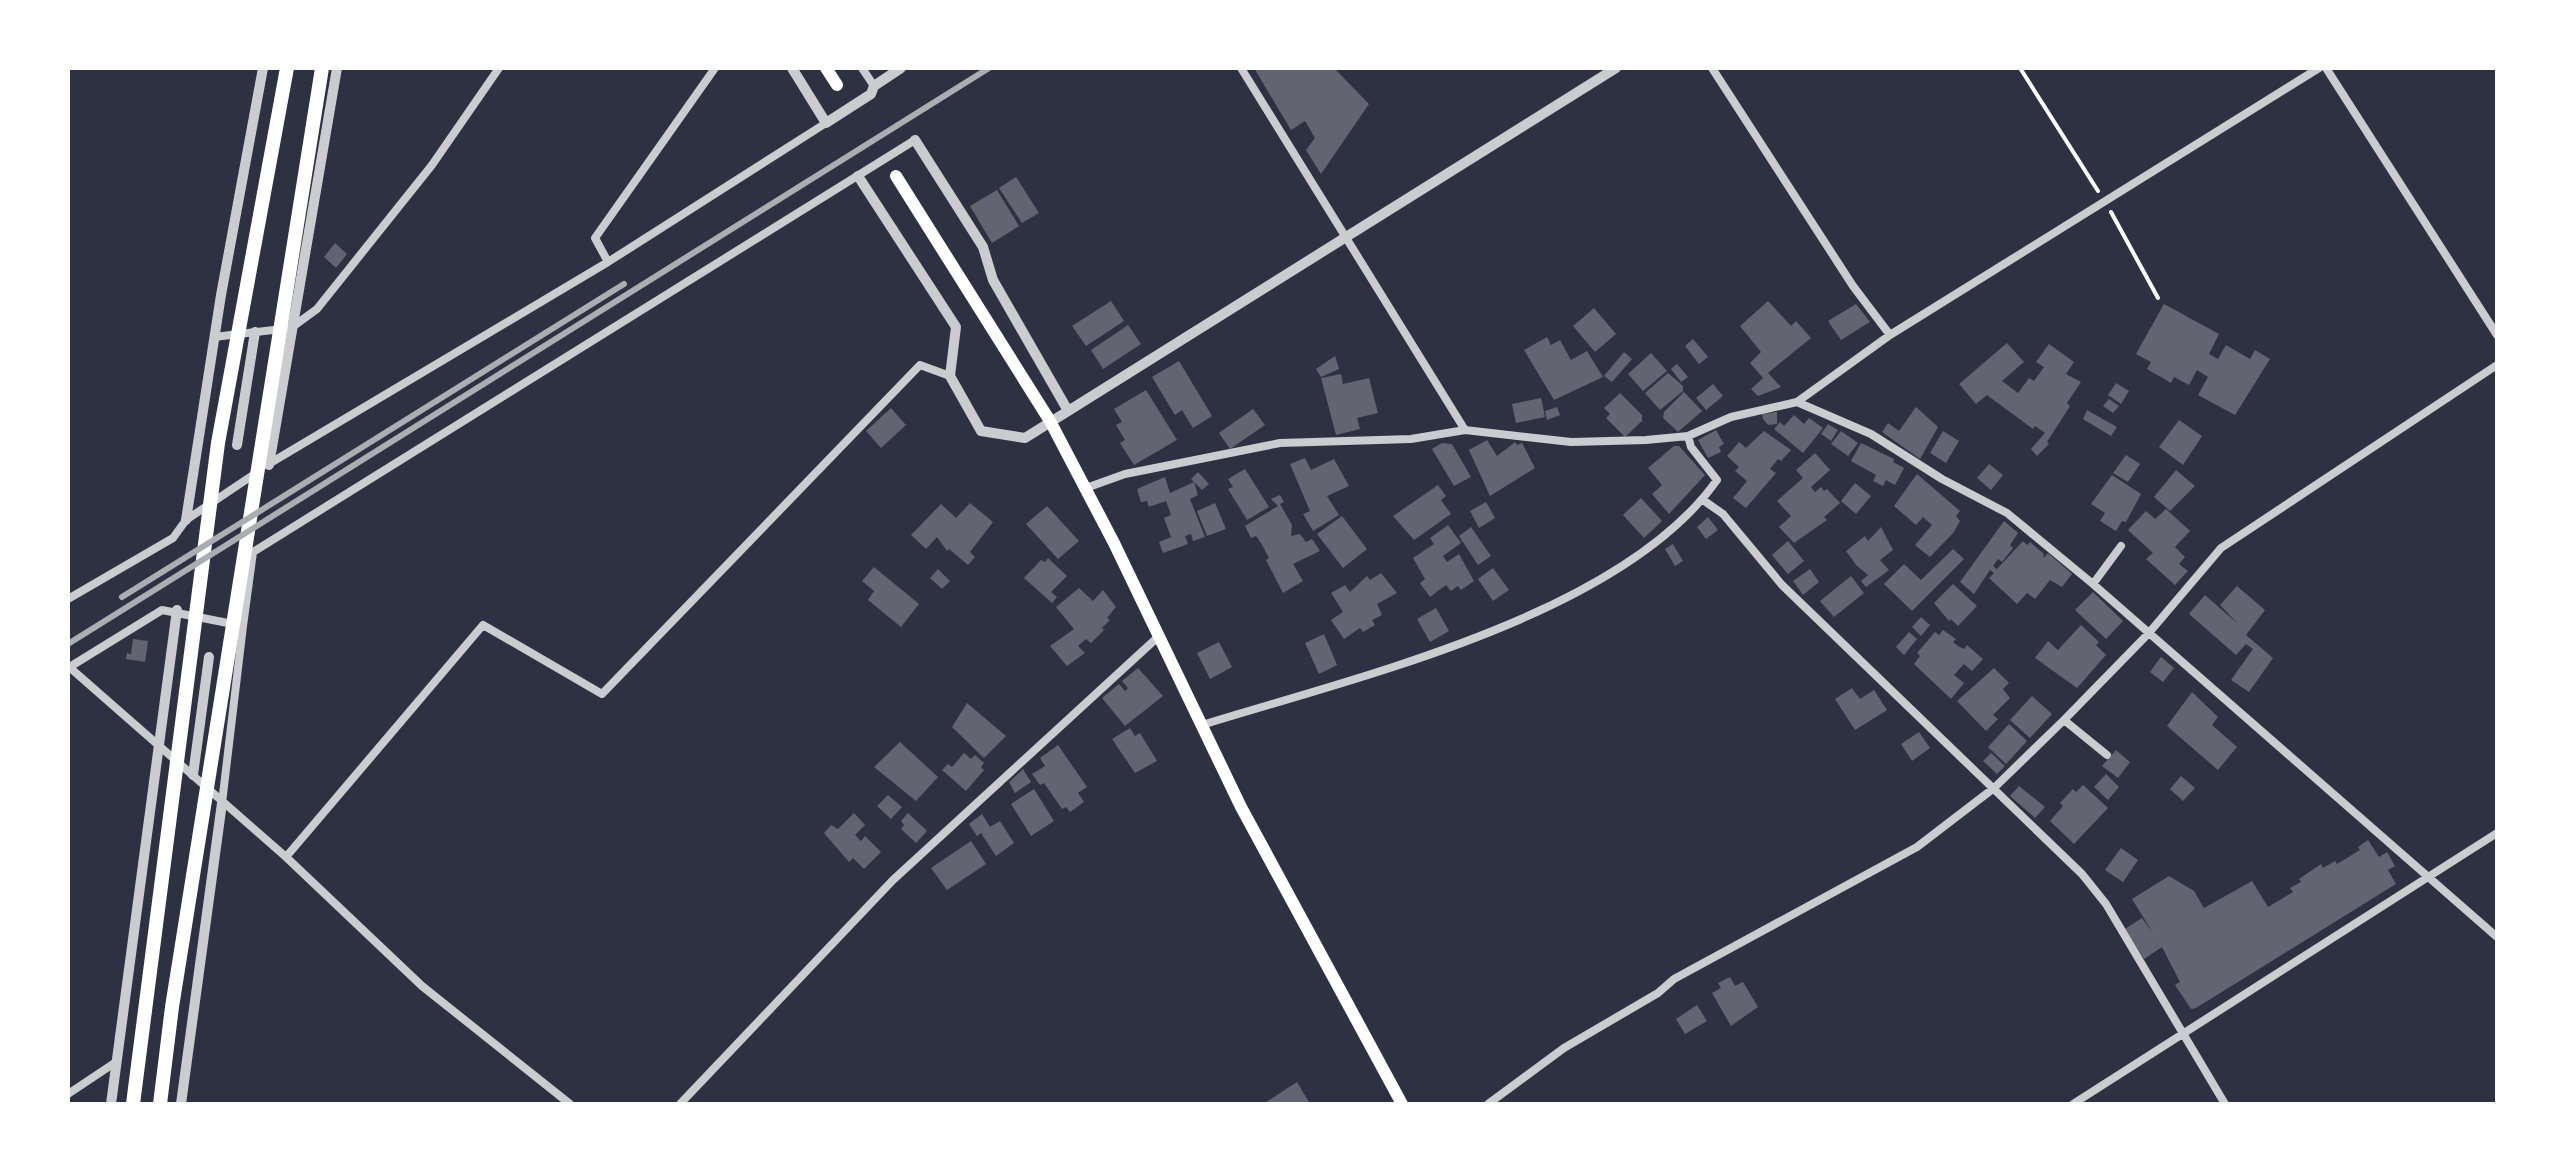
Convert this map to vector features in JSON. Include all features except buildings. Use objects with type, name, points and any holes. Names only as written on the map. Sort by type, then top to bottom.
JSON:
[{"type":"highway","points":[[133,1104],[218,443],[287,68]]},
{"type":"highway","points":[[160,1104],[172,1007],[322,68]]},
{"type":"main road","points":[[826,68],[837,85]]},
{"type":"main road","points":[[896,176],[1050,421],[1086,488],[1241,807],[1402,1104]]},
{"type":"street","points":[[186,520],[214,337],[263,68]]},
{"type":"street","points":[[269,465],[337,68]]},
{"type":"street","points":[[214,337],[291,328],[317,309],[432,165],[499,68]]},
{"type":"street","points":[[608,262],[595,238],[715,68]]},
{"type":"street","points":[[792,68],[826,123]]},
{"type":"street","points":[[862,68],[874,86]]},
{"type":"street","points":[[68,599],[173,538],[186,520],[269,465],[608,262],[871,94],[874,86],[901,68]]},
{"type":"street","points":[[1241,68],[1343,239],[1465,430]]},
{"type":"street","points":[[858,176],[956,327],[950,376],[981,431],[1025,438],[1616,68]]},
{"type":"street","points":[[1712,68],[1853,286],[1890,335]]},
{"type":"street","points":[[1086,488],[1125,474],[1280,443],[1411,439],[1465,430],[1571,442],[1688,436],[1731,417],[1797,402],[1890,335],[2319,68]]},
{"type":"street","points":[[2326,68],[2497,335]]},
{"type":"street","points":[[181,1104],[253,552],[915,140],[983,247],[993,280],[1067,409]]},
{"type":"street","points":[[237,445],[255,332]]},
{"type":"street","points":[[286,857],[483,625],[602,694],[920,365],[950,376]]},
{"type":"street","points":[[1488,1104],[1564,1048],[1658,993],[1674,979],[1917,847],[1994,788],[2064,720],[2148,634],[2221,548],[2497,365]]},
{"type":"street","points":[[1797,402],[1871,434],[1942,479],[2007,513],[2093,584],[2425,878],[2497,937]]},
{"type":"street","points":[[1202,725],[1370,673],[1537,612],[1580,592],[1661,541],[1703,500],[1717,480],[1691,447],[1688,436]]},
{"type":"street","points":[[1703,500],[1723,514],[1782,585],[2082,874],[2106,904],[2225,1104]]},
{"type":"street","points":[[2093,584],[2121,546]]},
{"type":"street","points":[[243,626],[177,610],[162,610],[69,667],[286,857],[422,986],[570,1104]]},
{"type":"street","points":[[111,1104],[177,610]]},
{"type":"street","points":[[680,1104],[893,880],[1159,636]]},
{"type":"street","points":[[193,775],[209,657]]},
{"type":"street","points":[[2064,720],[2107,755]]},
{"type":"street","points":[[2073,1104],[2497,833]]},
{"type":"street","points":[[68,1094],[116,1062]]},
{"type":"path","points":[[2020,68],[2105,201],[2158,298]]},
{"type":"railway","points":[[68,644],[989,68]]},
{"type":"railway","points":[[122,597],[624,284]]}]
